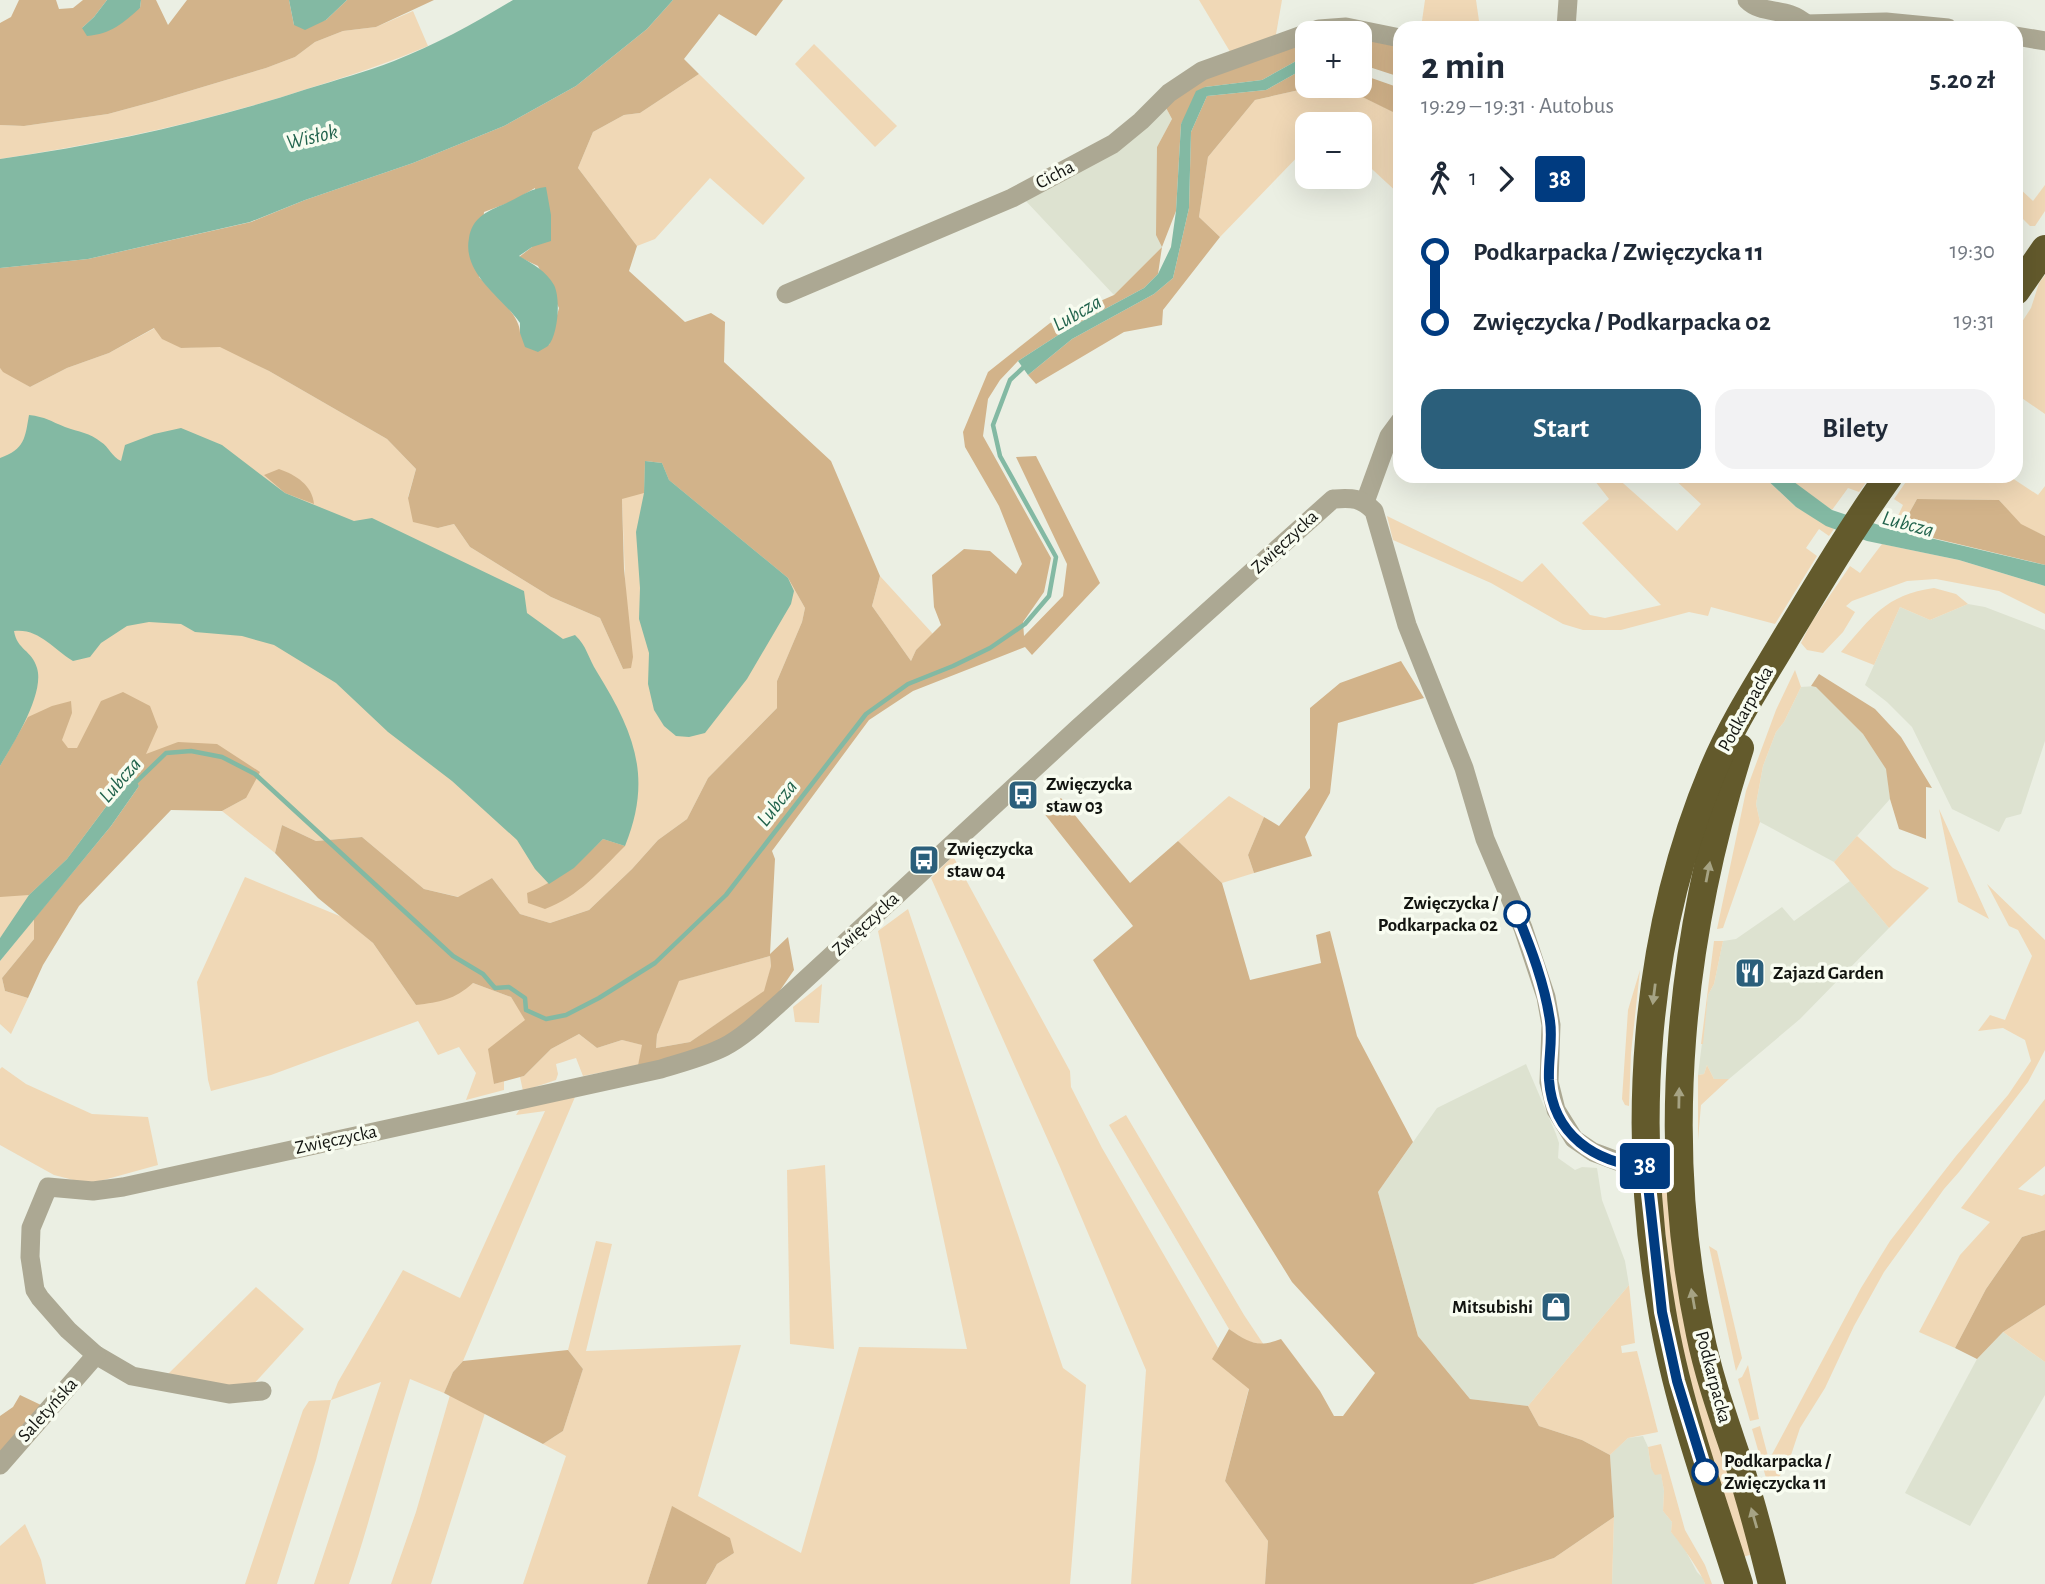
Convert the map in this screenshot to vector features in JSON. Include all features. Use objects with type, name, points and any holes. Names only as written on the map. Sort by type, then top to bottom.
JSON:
[{"type":"highway","points":[[2023,281],[2045,249]]},
{"type":"highway","points":[[1780,648],[1823,575],[1883,483]]},
{"type":"highway","name":"Podkarpacka","points":[[1739,1584],[1677,1381],[1662,1312],[1646,1167],[1647,1052],[1655,983],[1679,864],[1713,770],[1748,699],[1780,648]]},
{"type":"highway","name":"Podkarpacka","points":[[1772,1584],[1739,1463],[1717,1403],[1700,1337],[1691,1290],[1678,1166],[1683,1025],[1708,871],[1719,819],[1743,741],[1780,648]]},
{"type":"street","points":[[1566,21],[1567,0]]},
{"type":"street","points":[[1747,0],[1753,6],[1797,16],[1798,21]]},
{"type":"street","name":"Cicha","points":[[786,294],[1012,198],[1054,176],[1113,144],[1169,93],[1202,71],[1320,29],[1346,27],[1393,37]]},
{"type":"street","points":[[2023,37],[2045,41]]},
{"type":"street","points":[[1393,431],[1365,502],[1374,511],[1407,625],[1464,768],[1485,839],[1523,928],[1546,997],[1551,1025],[1549,1082],[1556,1110],[1574,1139],[1593,1152],[1628,1165],[1678,1166]]},
{"type":"street","name":"Zwięczycka","points":[[262,1391],[229,1394],[132,1376],[96,1354],[68,1329],[35,1290],[30,1257],[31,1228],[48,1186],[93,1191],[123,1186],[661,1069],[700,1058],[726,1046],[789,995],[1315,513],[1333,499],[1351,498],[1365,502]]},
{"type":"street","name":"Saletyńska","points":[[0,1465],[96,1354]]},
{"type":"shaded area","points":[[19,0],[56,0],[59,9],[73,8],[83,0],[107,0],[82,28],[140,8],[141,0],[156,0],[168,25],[187,0],[289,0],[294,25],[326,20],[347,0],[434,0],[376,27],[343,31],[315,42],[295,57],[266,68],[156,101],[108,114],[24,126],[0,125],[0,23],[11,17]]},
{"type":"shaded area","points":[[673,0],[783,0],[756,36],[719,14],[684,59],[699,74],[640,113],[624,115],[593,132],[578,168],[637,246],[629,271],[685,322],[711,313],[725,322],[724,362],[831,461],[880,576],[872,606],[911,661],[916,650],[941,625],[934,607],[932,575],[964,549],[990,551],[1016,574],[1022,564],[999,506],[965,447],[963,432],[988,372],[1050,323],[1114,295],[1162,247],[1158,274],[1144,288],[1066,330],[1018,361],[1000,380],[988,399],[983,436],[1051,558],[1044,592],[1023,622],[1024,636],[1063,596],[1067,564],[1016,457],[1036,456],[1100,583],[1032,655],[1025,647],[913,691],[869,720],[772,851],[775,859],[770,954],[788,937],[794,970],[768,1008],[723,1039],[686,1056],[638,1065],[642,1045],[622,1040],[597,1048],[579,1034],[551,1049],[524,1076],[494,1084],[488,1049],[525,1020],[511,997],[473,983],[446,999],[416,1005],[373,943],[318,898],[275,853],[282,825],[316,841],[362,837],[424,889],[458,897],[492,878],[520,914],[550,923],[589,910],[658,840],[687,819],[708,778],[777,708],[777,681],[802,622],[805,608],[788,578],[669,480],[662,463],[645,461],[644,493],[622,499],[624,569],[633,657],[631,668],[623,669],[600,618],[551,597],[470,547],[454,524],[438,528],[413,522],[408,498],[416,469],[387,439],[269,371],[220,347],[181,348],[162,339],[154,328],[109,353],[67,368],[30,387],[3,372],[0,368],[0,268],[88,259],[251,222],[305,200],[413,163],[504,126],[576,86],[647,29]],"holes":[[[535,188],[532,247],[519,257],[538,266],[559,308],[549,345],[520,333],[510,311],[479,277],[484,212],[513,201]],[[770,956],[771,966],[764,991],[690,1042],[656,1048],[657,1035],[679,981]]]},
{"type":"shaded area","points":[[1199,0],[1282,0],[1275,40],[1232,55]]},
{"type":"shaded area","points":[[1425,0],[1476,0],[1479,21],[1422,21]]},
{"type":"shaded area","points":[[413,11],[428,46],[371,68],[197,121],[80,146],[0,159],[0,125],[24,126],[108,114],[156,101],[266,68],[295,57],[315,42],[343,31],[376,27]]},
{"type":"shaded area","points":[[1372,39],[1393,43],[1393,75],[1372,68]]},
{"type":"shaded area","points":[[1295,43],[1295,62],[1262,80],[1205,87],[1181,124],[1176,211],[1162,247],[1156,235],[1157,147],[1172,119],[1164,104],[1202,78]]},
{"type":"shaded area","points":[[814,44],[897,126],[875,147],[795,64]]},
{"type":"shaded area","points":[[699,74],[805,178],[763,225],[710,178],[655,239],[637,246],[578,168],[593,132],[624,115],[640,113]]},
{"type":"shaded area","points":[[1295,74],[1295,91],[1255,100],[1208,157],[1199,217],[1220,237],[1163,310],[1162,325],[1124,332],[1036,384],[1028,375],[1072,339],[1154,294],[1173,278],[1189,208],[1191,132],[1207,96],[1266,90]]},
{"type":"shaded area","points":[[1372,78],[1393,86],[1393,112],[1364,98],[1372,98]]},
{"type":"shaded area","points":[[1295,91],[1295,98],[1365,98],[1393,112],[1393,189],[1372,169],[1372,112],[1295,112],[1295,159],[1220,237],[1199,217],[1208,157],[1255,100]]},
{"type":"shaded area","points":[[1164,104],[1172,119],[1157,147],[1162,247],[1114,295],[1025,200]]},
{"type":"shaded area","points":[[2045,185],[2045,211],[2035,226],[2030,226],[2023,219],[2023,192],[2033,201]]},
{"type":"shaded area","points":[[2045,275],[2045,414],[2023,399],[2023,320],[2031,308],[2039,283]]},
{"type":"shaded area","points":[[155,328],[181,348],[220,346],[387,439],[416,469],[408,497],[438,528],[454,524],[470,547],[551,597],[600,618],[623,669],[626,604],[622,499],[645,461],[662,463],[788,578],[805,608],[802,622],[777,681],[777,708],[708,778],[687,819],[658,840],[589,910],[550,923],[520,914],[492,878],[459,897],[424,889],[362,837],[316,841],[282,825],[275,853],[222,811],[246,798],[178,742],[0,938],[0,368],[30,387],[67,368],[109,353]]},
{"type":"shaded area","points":[[279,469],[307,486],[314,504],[285,493],[264,475]]},
{"type":"shaded area","points":[[1596,483],[1623,483],[1677,531],[1701,504],[1678,483],[1770,483],[1796,507],[1834,529],[1829,536],[1819,529],[1806,548],[1817,556],[1775,624],[1711,607],[1708,616],[1689,612],[1621,630],[1583,630],[1563,624],[1491,583],[1393,540],[1387,516],[1522,582],[1542,563],[1590,615],[1605,618],[1661,605],[1582,523],[1609,499]]},
{"type":"shaded area","points":[[1866,483],[1859,492],[1848,488],[1832,510],[1795,484]]},
{"type":"shaded area","points":[[1905,483],[2020,483],[2038,495],[2045,486],[2045,536],[2021,525],[1999,500],[1917,499],[1907,517],[1912,533],[1892,529],[1903,505],[1894,499]]},
{"type":"shaded area","points":[[1917,499],[1999,500],[2021,524],[2045,536],[2045,565],[1912,533],[1907,517]]},
{"type":"shaded area","points":[[1882,544],[1959,560],[2045,586],[2045,614],[1999,591],[1936,579],[1907,581],[1852,601],[1846,606],[1855,612],[1843,632],[1823,653],[1807,650],[1801,643],[1811,623],[1850,566],[1860,573]]},
{"type":"shaded area","points":[[880,576],[933,634],[916,650],[911,661],[872,606]]},
{"type":"shaded area","points":[[1934,588],[1956,594],[1968,604],[1930,620],[1900,607],[1874,665],[1841,652],[1871,618],[1891,602],[1917,591]]},
{"type":"shaded area","points":[[1968,604],[1985,607],[2045,630],[2045,741],[2021,814],[2006,818],[1999,832],[1952,809],[1912,727],[1865,685],[1900,607],[1930,620]]},
{"type":"shaded area","points":[[1401,661],[1424,698],[1338,723],[1330,793],[1305,837],[1312,856],[1254,873],[1248,855],[1264,817],[1279,826],[1310,788],[1310,708],[1340,683]]},
{"type":"shaded area","points":[[1795,670],[1801,687],[1784,722],[1776,732],[1763,766],[1756,804],[1760,822],[1723,928],[1717,929],[1746,791],[1776,710]]},
{"type":"shaded area","points":[[1819,674],[1875,709],[1901,737],[1932,788],[1926,787],[1926,839],[1899,829],[1890,799],[1886,769],[1863,734],[1816,687],[1811,686]]},
{"type":"shaded area","points":[[1816,686],[1863,734],[1887,769],[1890,799],[1834,862],[1760,822],[1756,804],[1763,766],[1776,732],[1784,722],[1801,687]]},
{"type":"shaded area","points":[[123,692],[150,706],[158,727],[146,754],[178,742],[217,744],[260,772],[246,798],[222,811],[171,810],[79,906],[43,965],[28,998],[5,991],[2,978],[34,939],[34,919],[111,826],[139,786],[131,773],[67,859],[29,895],[0,897],[0,766],[28,717],[71,701],[72,713],[62,740],[68,748],[77,748],[101,701]]},
{"type":"shaded area","points":[[1229,796],[1264,817],[1248,855],[1254,873],[1222,883],[1178,841]]},
{"type":"shaded area","points":[[1061,798],[1130,883],[1178,841],[1222,883],[1250,980],[1321,963],[1316,935],[1330,931],[1357,1036],[1413,1142],[1378,1192],[1418,1336],[1470,1399],[1528,1406],[1539,1426],[1582,1440],[1610,1455],[1614,1517],[1554,1558],[1473,1584],[1265,1584],[1268,1541],[1225,1481],[1249,1389],[1212,1359],[1229,1329],[1254,1343],[1281,1339],[1320,1391],[1334,1416],[1343,1416],[1375,1373],[1292,1282],[1093,960],[1133,926],[1043,812]]},
{"type":"shaded area","points":[[1939,809],[1989,919],[1958,902]]},
{"type":"shaded area","points":[[1857,836],[1893,868],[1929,888],[1889,928],[1834,862]]},
{"type":"shaded area","points":[[603,839],[625,846],[588,882],[557,904],[545,909],[528,903],[527,893],[568,870]]},
{"type":"shaded area","points":[[953,856],[1070,1071],[1071,1087],[1102,1148],[1218,1348],[1213,1359],[1249,1388],[1225,1481],[1268,1541],[1265,1584],[1131,1584],[1146,1370],[1060,1167],[931,878]]},
{"type":"shaded area","points":[[245,877],[342,917],[373,943],[416,1005],[473,983],[511,997],[526,1020],[494,1084],[504,1081],[504,1090],[466,1100],[476,1073],[459,1047],[438,1055],[418,1021],[271,1075],[211,1091],[197,982]]},
{"type":"shaded area","points":[[1850,881],[1889,928],[1800,1019],[1729,1079],[1714,1079],[1707,1065],[1704,1074],[1698,1075],[1708,995],[1714,984],[1723,941],[1736,939],[1782,907],[1794,921]]},
{"type":"shaded area","points":[[1987,884],[2045,940],[2045,1050],[2028,1082],[1944,1189],[1884,1272],[1854,1326],[1825,1388],[1800,1428],[1787,1467],[1774,1483],[1768,1485],[1752,1429],[1760,1426],[1769,1460],[1861,1288],[1890,1241],[2008,1095],[2031,1061],[2025,1040],[2003,1028],[1978,1031],[1990,1015],[2005,1020],[2032,956],[2018,930],[2009,926]]},
{"type":"shaded area","points":[[908,909],[1063,1368],[1086,1385],[1070,1584],[706,1584],[717,1564],[734,1553],[672,1507],[647,1584],[523,1584],[566,1456],[543,1444],[563,1431],[583,1369],[568,1350],[596,1241],[612,1244],[586,1351],[741,1345],[698,1496],[801,1553],[859,1347],[967,1349],[878,931]]},
{"type":"shaded area","points":[[34,919],[34,939],[2,978],[5,991],[28,998],[11,1034],[0,1024],[0,961]]},
{"type":"shaded area","points":[[1714,941],[1723,941],[1714,984],[1708,995],[1701,1044]]},
{"type":"shaded area","points":[[770,956],[771,966],[765,991],[690,1042],[656,1048],[657,1035],[678,981]]},
{"type":"shaded area","points":[[1640,970],[1631,1053],[1629,1106],[1625,1105],[1622,1099],[1628,1010]]},
{"type":"shaded area","points":[[822,984],[819,1023],[795,1022],[793,1007]]},
{"type":"shaded area","points":[[579,1034],[597,1048],[622,1040],[643,1045],[638,1065],[583,1076],[576,1058],[556,1064],[556,1080],[523,1091],[520,1077],[551,1049]]},
{"type":"shaded area","points":[[1526,1064],[1556,1134],[1559,1143],[1558,1158],[1575,1170],[1582,1167],[1597,1168],[1602,1200],[1625,1261],[1629,1285],[1528,1406],[1470,1399],[1418,1336],[1378,1192],[1437,1108]]},
{"type":"shaded area","points":[[1707,1065],[1714,1079],[1729,1079],[1701,1105],[1698,1140],[1698,1075],[1704,1074]]},
{"type":"shaded area","points":[[2,1067],[26,1084],[92,1114],[148,1117],[158,1165],[89,1184],[54,1175],[0,1145]]},
{"type":"shaded area","points":[[575,1097],[463,1361],[453,1372],[444,1393],[410,1379],[349,1584],[314,1584],[381,1382],[331,1400],[338,1382],[403,1270],[460,1298],[545,1111],[516,1115],[521,1107]]},
{"type":"shaded area","points":[[2045,1099],[2045,1166],[2018,1189],[2042,1196],[2045,1194],[2045,1230],[2022,1237],[1986,1289],[1955,1348],[1919,1332],[1960,1255],[1990,1222],[1961,1208]]},
{"type":"shaded area","points":[[1126,1115],[1264,1345],[1247,1341],[1229,1329],[1109,1125]]},
{"type":"shaded area","points":[[825,1165],[834,1349],[790,1344],[787,1170]]},
{"type":"shaded area","points":[[1667,1189],[1756,1553],[1740,1558],[1679,1345],[1660,1191]]},
{"type":"shaded area","points":[[2045,1230],[2045,1305],[2003,1332],[1977,1359],[1955,1348],[1986,1289],[2022,1237]]},
{"type":"shaded area","points":[[1709,1246],[1717,1251],[1742,1358],[1736,1371]]},
{"type":"shaded area","points":[[1629,1285],[1635,1343],[1621,1346],[1622,1353],[1637,1351],[1658,1432],[1628,1438],[1610,1455],[1582,1440],[1539,1426],[1528,1406]]},
{"type":"shaded area","points":[[256,1287],[304,1329],[252,1386],[231,1387],[165,1377]]},
{"type":"shaded area","points":[[2045,1305],[2045,1362],[2003,1332]]},
{"type":"shaded area","points":[[2003,1332],[2045,1362],[2045,1395],[1970,1526],[1905,1493],[1977,1359]]},
{"type":"shaded area","points":[[568,1350],[583,1369],[563,1431],[543,1444],[444,1393],[453,1372],[463,1361]]},
{"type":"shaded area","points":[[1748,1365],[1759,1419],[1750,1421],[1738,1379]]},
{"type":"shaded area","points":[[20,1395],[41,1405],[0,1452],[0,1416],[13,1407]]},
{"type":"shaded area","points":[[450,1395],[485,1413],[431,1584],[391,1584],[416,1512]]},
{"type":"shaded area","points":[[331,1400],[316,1460],[277,1584],[245,1584],[303,1410],[309,1401]]},
{"type":"shaded area","points":[[1643,1436],[1648,1447],[1651,1468],[1661,1473],[1663,1511],[1672,1522],[1671,1532],[1682,1544],[1705,1584],[1612,1584],[1614,1517],[1610,1455],[1628,1438]]},
{"type":"shaded area","points":[[1661,1444],[1685,1530],[1705,1565],[1712,1584],[1705,1584],[1671,1532],[1672,1522],[1663,1511],[1661,1474],[1655,1475],[1651,1468],[1648,1447]]},
{"type":"shaded area","points":[[672,1506],[730,1538],[734,1553],[717,1564],[706,1584],[647,1584]]},
{"type":"shaded area","points":[[1614,1517],[1612,1584],[1473,1584],[1554,1558]]},
{"type":"shaded area","points":[[25,1524],[41,1560],[46,1584],[0,1584],[0,1546]]},
{"type":"water","points":[[107,0],[141,0],[140,8],[122,23],[103,33],[87,36],[82,28]]},
{"type":"water","points":[[289,0],[347,0],[326,20],[305,30],[294,25]]},
{"type":"water","name":"Wisłok","points":[[513,0],[673,0],[647,29],[576,86],[504,126],[413,163],[250,222],[88,259],[0,268],[0,159],[117,139],[193,122],[351,76],[425,48]]},
{"type":"water","points":[[1295,62],[1295,74],[1266,90],[1207,96],[1191,132],[1189,208],[1173,278],[1154,294],[1072,339],[1028,375],[1018,361],[1066,330],[1144,288],[1158,274],[1171,247],[1181,124],[1196,91],[1205,87],[1262,80]]},
{"type":"water","points":[[546,187],[551,215],[551,241],[532,247],[519,256],[543,272],[556,291],[558,308],[554,334],[548,346],[538,352],[525,347],[520,323],[477,274],[468,251],[469,238],[476,221],[529,192]]},
{"type":"water","points":[[29,415],[93,437],[121,461],[125,445],[154,434],[181,428],[222,445],[285,493],[354,521],[372,518],[524,591],[527,613],[563,639],[575,635],[582,643],[630,735],[638,776],[638,798],[625,846],[603,839],[574,868],[549,884],[535,869],[517,840],[452,781],[388,732],[336,683],[274,645],[242,636],[195,632],[181,624],[149,622],[127,626],[101,643],[90,657],[73,661],[38,636],[14,631],[18,642],[35,662],[38,679],[26,719],[0,766],[0,458],[19,447]]},
{"type":"water","points":[[645,461],[662,463],[669,480],[788,578],[794,591],[791,604],[747,679],[705,733],[689,737],[676,736],[664,726],[654,710],[648,684],[649,653],[639,619],[636,532],[644,493]]},
{"type":"water","points":[[1770,483],[1795,483],[1832,510],[1892,529],[2045,565],[2045,586],[1959,560],[1867,541],[1826,526],[1796,507]]},
{"type":"water","points":[[132,772],[139,786],[111,826],[0,961],[0,938],[29,895],[67,859]]},
{"type":"waterway","name":"Lubcza","points":[[134,784],[166,753],[191,751],[222,757],[255,774],[453,956],[483,974],[495,988],[509,987],[525,998],[526,1010],[546,1019],[566,1015],[655,963],[726,895],[866,714],[908,684],[990,648],[1025,624],[1049,596],[1056,557],[1000,456],[993,425],[1010,380],[1026,365]]},
{"type":"bus line","name":"38","points":[[1517,914],[1546,997],[1551,1025],[1549,1082],[1556,1110],[1574,1139],[1593,1152],[1628,1165],[1646,1167],[1662,1312],[1677,1381],[1705,1472]]},
{"type":"place","name":"Zwięczycka staw 03","points":[[1023,795]]},
{"type":"place","name":"Zwięczycka staw 04","points":[[924,860]]},
{"type":"place","name":"Zwięczycka / Podkarpacka 02","points":[[1517,914]]},
{"type":"place","name":"Zajazd Garden","points":[[1750,973]]},
{"type":"place","name":"Mitsubishi","points":[[1556,1307]]},
{"type":"place","name":"Podkarpacka / Zwięczycka 11","points":[[1705,1472]]}]
